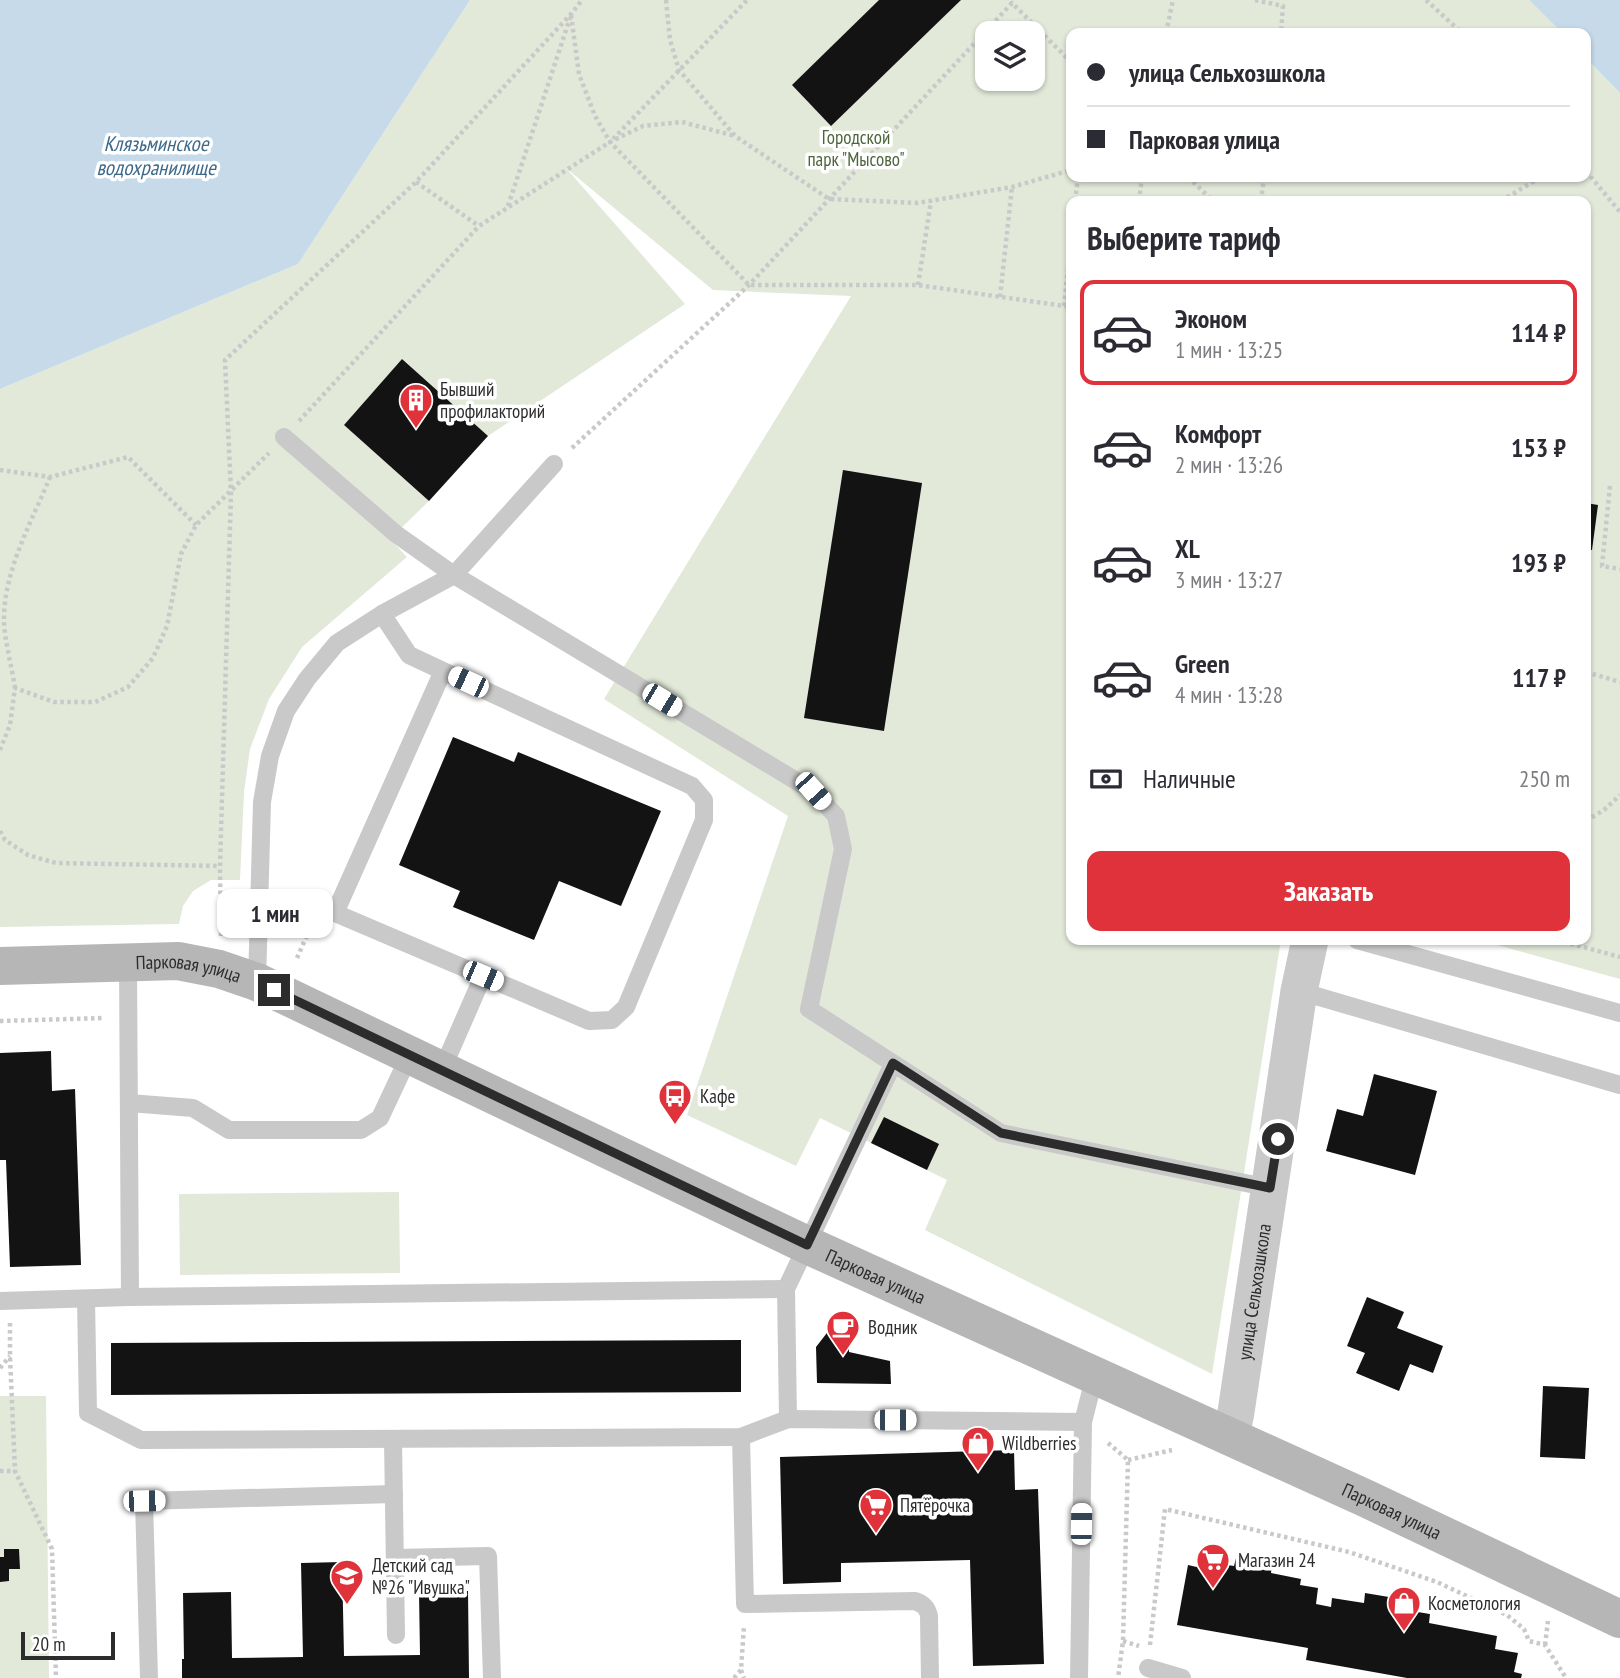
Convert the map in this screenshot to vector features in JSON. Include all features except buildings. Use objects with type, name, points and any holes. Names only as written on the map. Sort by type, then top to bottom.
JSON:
[{"type":"street","name":"улица Сельхозшкола","points":[[1231,1437],[1309,945]]},
{"type":"street","name":"Парковая улица","points":[[0,966],[178,961],[219,969],[257,982],[807,1245],[1365,1498],[1620,1619]]},
{"type":"lane","points":[[284,437],[396,534],[454,575],[813,791],[836,816],[843,849],[809,1009],[1001,1133],[1270,1188]]},
{"type":"lane","points":[[257,982],[262,802],[270,756],[286,711],[307,679],[337,643],[382,614],[454,575],[554,464]]},
{"type":"lane","points":[[382,614],[409,655],[692,786],[704,800],[704,820],[626,1007],[612,1020],[589,1021],[335,913],[443,671]]},
{"type":"lane","points":[[1375,945],[1620,1013]]},
{"type":"lane","points":[[128,962],[130,1297]]},
{"type":"lane","points":[[128,1103],[193,1108],[229,1130],[361,1130],[380,1118],[426,1062],[483,976]]},
{"type":"lane","points":[[1300,991],[1620,1085]]},
{"type":"lane","points":[[788,1419],[786,1289],[893,1063]]},
{"type":"lane","points":[[5,1301],[786,1289]]},
{"type":"lane","points":[[86,1299],[88,1413],[141,1440],[741,1437],[788,1419],[1083,1422]]},
{"type":"lane","points":[[1079,1678],[1083,1422],[1095,1375]]},
{"type":"lane","points":[[741,1437],[745,1604],[915,1601],[923,1604],[928,1609],[930,1678]]},
{"type":"lane","points":[[393,1439],[396,1635]]},
{"type":"lane","points":[[149,1678],[144,1501],[394,1494]]},
{"type":"lane","points":[[395,1558],[488,1556],[492,1678]]},
{"type":"lane","points":[[1148,1668],[1182,1678]]},
{"type":"path","points":[[221,945],[220,866],[231,493],[225,360],[416,182],[582,0]]},
{"type":"path","points":[[666,0],[670,40],[679,70],[735,136],[829,198],[918,203],[1012,187],[1066,171]]},
{"type":"path","points":[[610,142],[747,0]]},
{"type":"path","points":[[1167,28],[1173,0]]},
{"type":"path","points":[[1255,0],[1283,6],[1281,28]]},
{"type":"path","points":[[1426,0],[1457,28]]},
{"type":"path","points":[[554,464],[749,285],[1012,1],[1066,57]]},
{"type":"path","points":[[571,14],[579,74],[595,116],[610,142],[749,285],[918,285],[1064,306],[1066,287]]},
{"type":"path","points":[[508,208],[571,14]]},
{"type":"path","points":[[15,688],[54,702],[95,702],[128,687],[153,658],[167,626],[181,554],[196,526],[284,437],[479,226],[610,142],[643,126],[682,122],[735,136]]},
{"type":"path","points":[[1591,178],[1620,212]]},
{"type":"path","points":[[416,182],[479,226]]},
{"type":"path","points":[[1193,182],[1208,196]]},
{"type":"path","points":[[1509,196],[1533,182]]},
{"type":"path","points":[[1000,297],[1012,187]]},
{"type":"path","points":[[918,285],[931,201]]},
{"type":"path","points":[[0,470],[50,477],[128,457],[196,526]]},
{"type":"path","points":[[0,750],[10,725],[15,688],[4,621],[6,589],[50,477]]},
{"type":"path","points":[[1610,486],[1602,566],[1620,569]]},
{"type":"path","points":[[1591,674],[1620,682]]},
{"type":"path","points":[[1591,818],[1604,810],[1620,794]]},
{"type":"path","points":[[0,831],[5,840],[28,855],[56,863],[220,866]]},
{"type":"path","points":[[297,958],[313,923],[335,913]]},
{"type":"path","points":[[1576,945],[1620,957]]},
{"type":"path","points":[[0,1021],[128,1017]]},
{"type":"path","points":[[5,1301],[15,1471],[52,1549],[56,1678]]},
{"type":"path","points":[[0,1368],[10,1356]]},
{"type":"path","points":[[1083,1422],[1128,1460],[1123,1641],[1118,1678]]},
{"type":"path","points":[[0,1471],[15,1471]]},
{"type":"path","points":[[1148,1668],[1165,1509],[1349,1552],[1437,1582],[1507,1615],[1524,1629],[1529,1641],[1545,1645]]},
{"type":"path","points":[[742,1678],[745,1604]]},
{"type":"path","points":[[1549,1614],[1545,1645],[1566,1678]]},
{"type":"path","points":[[734,1678],[741,1670]]},
{"type":"green space","name":"Городской парк \"Мысово\"","points":[[470,0],[1529,0],[1557,28],[1066,28],[1066,182],[1591,182],[1591,63],[1620,93],[1620,979],[1497,945],[1591,945],[1591,196],[1066,196],[1066,945],[1280,945],[1212,1374],[925,1230],[947,1180],[820,1118],[796,1166],[687,1115],[788,816],[604,699],[851,296],[713,290],[566,168],[685,304],[488,436],[402,359],[344,425],[429,501],[390,539],[407,557],[302,647],[269,699],[250,749],[244,792],[240,880],[211,880],[193,891],[183,906],[179,924],[0,927],[0,389],[298,264]]},
{"type":"green space","points":[[399,1192],[400,1273],[180,1275],[179,1194]]},
{"type":"green space","points":[[0,1396],[46,1396],[49,1678],[0,1678]]},
{"type":"water","name":"Клязьминское водохранилище","points":[[0,0],[470,0],[298,264],[0,389]]},
{"type":"water","points":[[1529,0],[1620,0],[1620,93],[1591,63],[1591,28],[1557,28]]},
{"type":"place","name":"Бывший профилакторий","points":[[416,430]]},
{"type":"place","name":"Кафе","points":[[675,1126]]},
{"type":"place","name":"Водник","points":[[843,1357]]},
{"type":"place","name":"Wildberries","points":[[978,1473]]},
{"type":"place","name":"Пятёрочка","points":[[876,1535]]},
{"type":"place","name":"Магазин 24","points":[[1213,1590]]},
{"type":"place","name":"Детский сад №26 \"Ивушка\"","points":[[347,1606]]},
{"type":"place","name":"Косметология","points":[[1404,1633]]},
{"type":"route","points":[[274,990],[807,1245],[893,1063],[1001,1133],[1270,1188],[1278,1139]]}]
